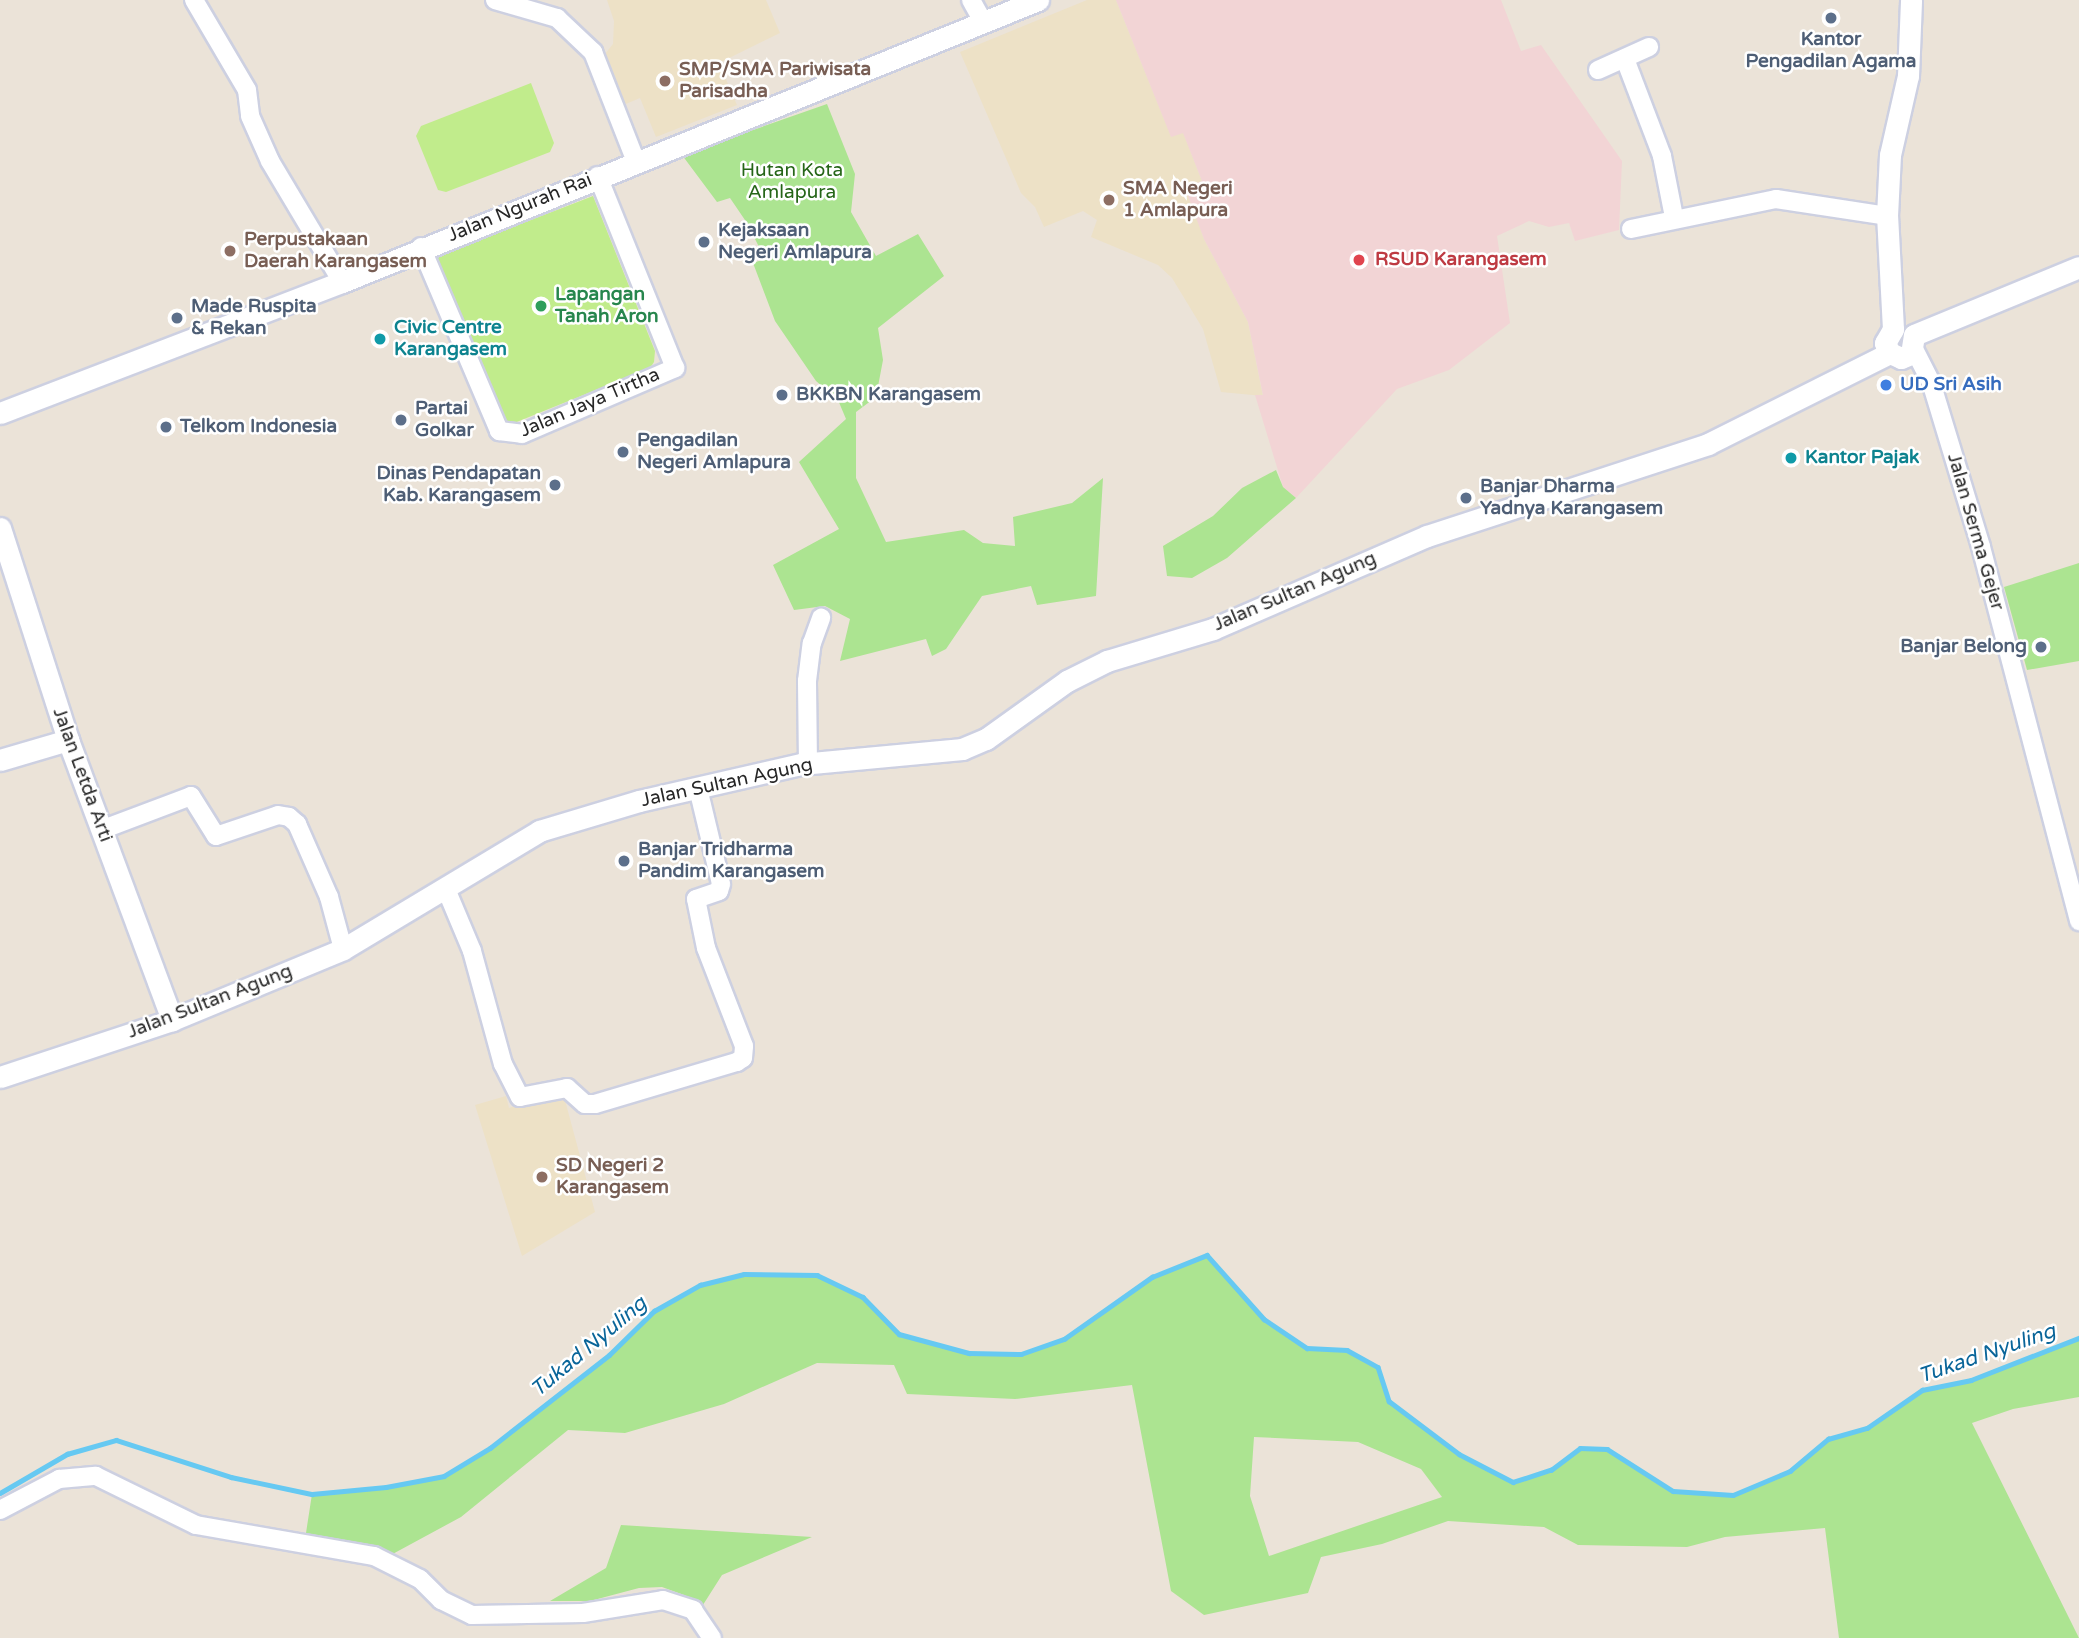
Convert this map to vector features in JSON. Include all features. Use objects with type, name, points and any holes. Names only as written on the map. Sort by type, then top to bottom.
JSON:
[{"type":"street","points":[[194,0],[247,90],[250,116],[270,161],[342,282]]},
{"type":"street","points":[[495,0],[557,18],[593,52],[636,162]]},
{"type":"street","points":[[971,0],[982,20]]},
{"type":"street","name":"Jalan Ngurah Rai","points":[[0,413],[342,282],[421,247],[982,20],[1038,0]]},
{"type":"street","points":[[1906,349],[1905,328],[1893,329],[1887,216],[1890,155],[1909,65],[1911,0]]},
{"type":"street","points":[[1598,70],[1649,47]]},
{"type":"street","points":[[1625,59],[1662,156],[1674,217]]},
{"type":"street","name":"Jalan Jaya Tirtha","points":[[421,247],[499,431],[522,434],[675,368],[598,177]]},
{"type":"street","points":[[1632,229],[1674,217],[1776,199],[1887,216]]},
{"type":"street","name":"Jalan Sultan Agung","points":[[0,1077],[172,1020],[343,949],[539,831],[698,788],[808,764],[962,749],[986,739],[1067,681],[1108,661],[1225,624],[1427,536],[1707,444],[2079,267]]},
{"type":"street","name":"Jalan Serma Gejer","points":[[1906,349],[1931,382],[1981,547],[2078,911]]},
{"type":"street","name":"Jalan Letda Arti","points":[[0,528],[68,740],[172,1020]]},
{"type":"street","points":[[808,764],[807,681],[812,643],[821,618]]},
{"type":"street","points":[[0,760],[68,740]]},
{"type":"street","points":[[446,888],[472,951],[503,1064],[520,1097],[567,1088],[585,1104],[595,1104],[737,1062],[743,1058],[744,1046],[706,948],[696,899],[719,891],[721,884],[698,788]]},
{"type":"street","points":[[101,830],[191,796],[216,836],[278,815],[289,817],[297,824],[329,897],[343,949]]},
{"type":"street","points":[[0,1510],[59,1479],[96,1476],[196,1525],[374,1556],[420,1579],[441,1600],[472,1615],[583,1613],[663,1600],[693,1610],[712,1638]]},
{"type":"shaded area","name":"SMP/SMA Pariwisata Parisadha","points":[[607,0],[766,0],[780,33],[719,63],[737,105],[656,137],[640,98],[614,109],[597,64],[613,44],[614,21]]},
{"type":"shaded area","name":"SMA Negeri 1 Amlapura","points":[[1087,0],[1116,0],[1171,136],[1183,132],[1202,181],[1186,187],[1204,239],[1248,322],[1263,396],[1221,392],[1203,329],[1172,278],[1158,265],[1091,237],[1097,220],[1083,211],[1044,227],[1035,207],[1021,193],[960,52]]},
{"type":"shaded area","name":"RSUD Karangasem","points":[[1116,0],[1501,0],[1521,51],[1541,45],[1622,161],[1619,230],[1575,241],[1569,223],[1549,227],[1529,221],[1497,236],[1510,323],[1449,370],[1397,389],[1296,498],[1283,487],[1255,395],[1263,395],[1248,322],[1204,239],[1185,188],[1202,181],[1183,133],[1171,137]]},
{"type":"shaded area","name":"SD Negeri 2 Karangasem","points":[[562,1089],[595,1212],[522,1256],[475,1105],[506,1096],[509,1108]]},
{"type":"green space","points":[[531,83],[554,143],[550,152],[446,192],[438,190],[416,136],[421,126]]},
{"type":"green space","name":"Hutan Kota Amlapura","points":[[827,104],[855,174],[851,212],[876,256],[918,234],[944,276],[878,328],[883,360],[876,397],[856,412],[856,478],[886,542],[964,530],[983,543],[1015,546],[1013,517],[1072,503],[1103,478],[1096,596],[1037,605],[1031,586],[982,596],[946,649],[932,656],[926,639],[840,661],[850,619],[825,606],[794,610],[773,565],[839,529],[799,462],[846,419],[838,400],[816,381],[775,321],[753,263],[765,259],[747,223],[730,198],[717,202],[682,155]]},
{"type":"green space","name":"Lapangan Tanah Aron","points":[[593,196],[655,351],[654,362],[650,368],[502,428],[426,261]]},
{"type":"green space","points":[[1276,470],[1283,487],[1296,498],[1227,558],[1192,578],[1167,576],[1163,546],[1213,516],[1242,488]]},
{"type":"green space","points":[[2079,563],[2079,661],[2027,670],[2004,587]]},
{"type":"green space","points":[[1207,1255],[1264,1319],[1307,1348],[1347,1350],[1378,1367],[1389,1402],[1459,1454],[1512,1482],[1551,1470],[1580,1448],[1607,1449],[1673,1491],[1733,1495],[1790,1471],[1828,1439],[1867,1428],[1922,1390],[1971,1380],[2079,1338],[2079,1397],[2013,1409],[1972,1423],[2079,1638],[1839,1638],[1825,1528],[1725,1537],[1687,1547],[1578,1545],[1544,1527],[1448,1521],[1382,1544],[1321,1557],[1308,1593],[1204,1615],[1171,1591],[1132,1385],[1015,1399],[907,1394],[894,1365],[817,1363],[724,1404],[625,1433],[568,1430],[461,1517],[376,1563],[304,1546],[312,1494],[386,1487],[444,1476],[490,1448],[609,1355],[654,1311],[700,1285],[744,1274],[817,1275],[863,1297],[899,1334],[968,1353],[1021,1354],[1064,1339],[1152,1277]],"holes":[[[1254,1437],[1358,1442],[1421,1469],[1442,1497],[1269,1556],[1250,1496]]]},
{"type":"green space","points":[[621,1525],[812,1537],[722,1575],[701,1608],[684,1595],[662,1587],[639,1588],[590,1601],[550,1601],[606,1568]]},
{"type":"waterway","name":"Tukad Nyuling","points":[[0,1493],[67,1454],[116,1440],[231,1477],[312,1494],[386,1487],[444,1476],[490,1448],[609,1355],[654,1311],[700,1285],[744,1274],[817,1275],[863,1297],[899,1334],[969,1353],[1021,1354],[1064,1339],[1152,1277],[1207,1255],[1264,1319],[1307,1348],[1347,1350],[1378,1367],[1389,1401],[1459,1454],[1513,1482],[1551,1470],[1580,1448],[1607,1449],[1673,1491],[1733,1495],[1790,1471],[1828,1439],[1867,1428],[1922,1390],[1971,1380],[2079,1338]]},
{"type":"place","name":"Kantor Pengadilan Agama","points":[[1831,18]]},
{"type":"place","name":"SMP/SMA Pariwisata Parisadha","points":[[665,81]]},
{"type":"place","name":"SMA Negeri 1 Amlapura","points":[[1109,200]]},
{"type":"place","name":"Kejaksaan Negeri Amlapura","points":[[704,242]]},
{"type":"place","name":"Perpustakaan Daerah Karangasem","points":[[230,251]]},
{"type":"place","name":"RSUD Karangasem","points":[[1359,260]]},
{"type":"place","name":"Lapangan Tanah Aron","points":[[541,306]]},
{"type":"place","name":"Made Ruspita & Rekan","points":[[177,318]]},
{"type":"place","name":"Civic Centre Karangasem","points":[[380,339]]},
{"type":"place","name":"UD Sri Asih","points":[[1886,385]]},
{"type":"place","name":"BKKBN Karangasem","points":[[782,395]]},
{"type":"place","name":"Partai Golkar","points":[[401,420]]},
{"type":"place","name":"Telkom Indonesia","points":[[166,427]]},
{"type":"place","name":"Pengadilan Negeri Amlapura","points":[[623,452]]},
{"type":"place","name":"Kantor Pajak","points":[[1791,458]]},
{"type":"place","name":"Dinas Pendapatan Kab. Karangasem","points":[[555,485]]},
{"type":"place","name":"Banjar Dharma Yadnya Karangasem","points":[[1466,498]]},
{"type":"place","name":"Banjar Belong","points":[[2041,647]]},
{"type":"place","name":"Banjar Tridharma Pandim Karangasem","points":[[624,861]]},
{"type":"place","name":"SD Negeri 2 Karangasem","points":[[542,1177]]}]
